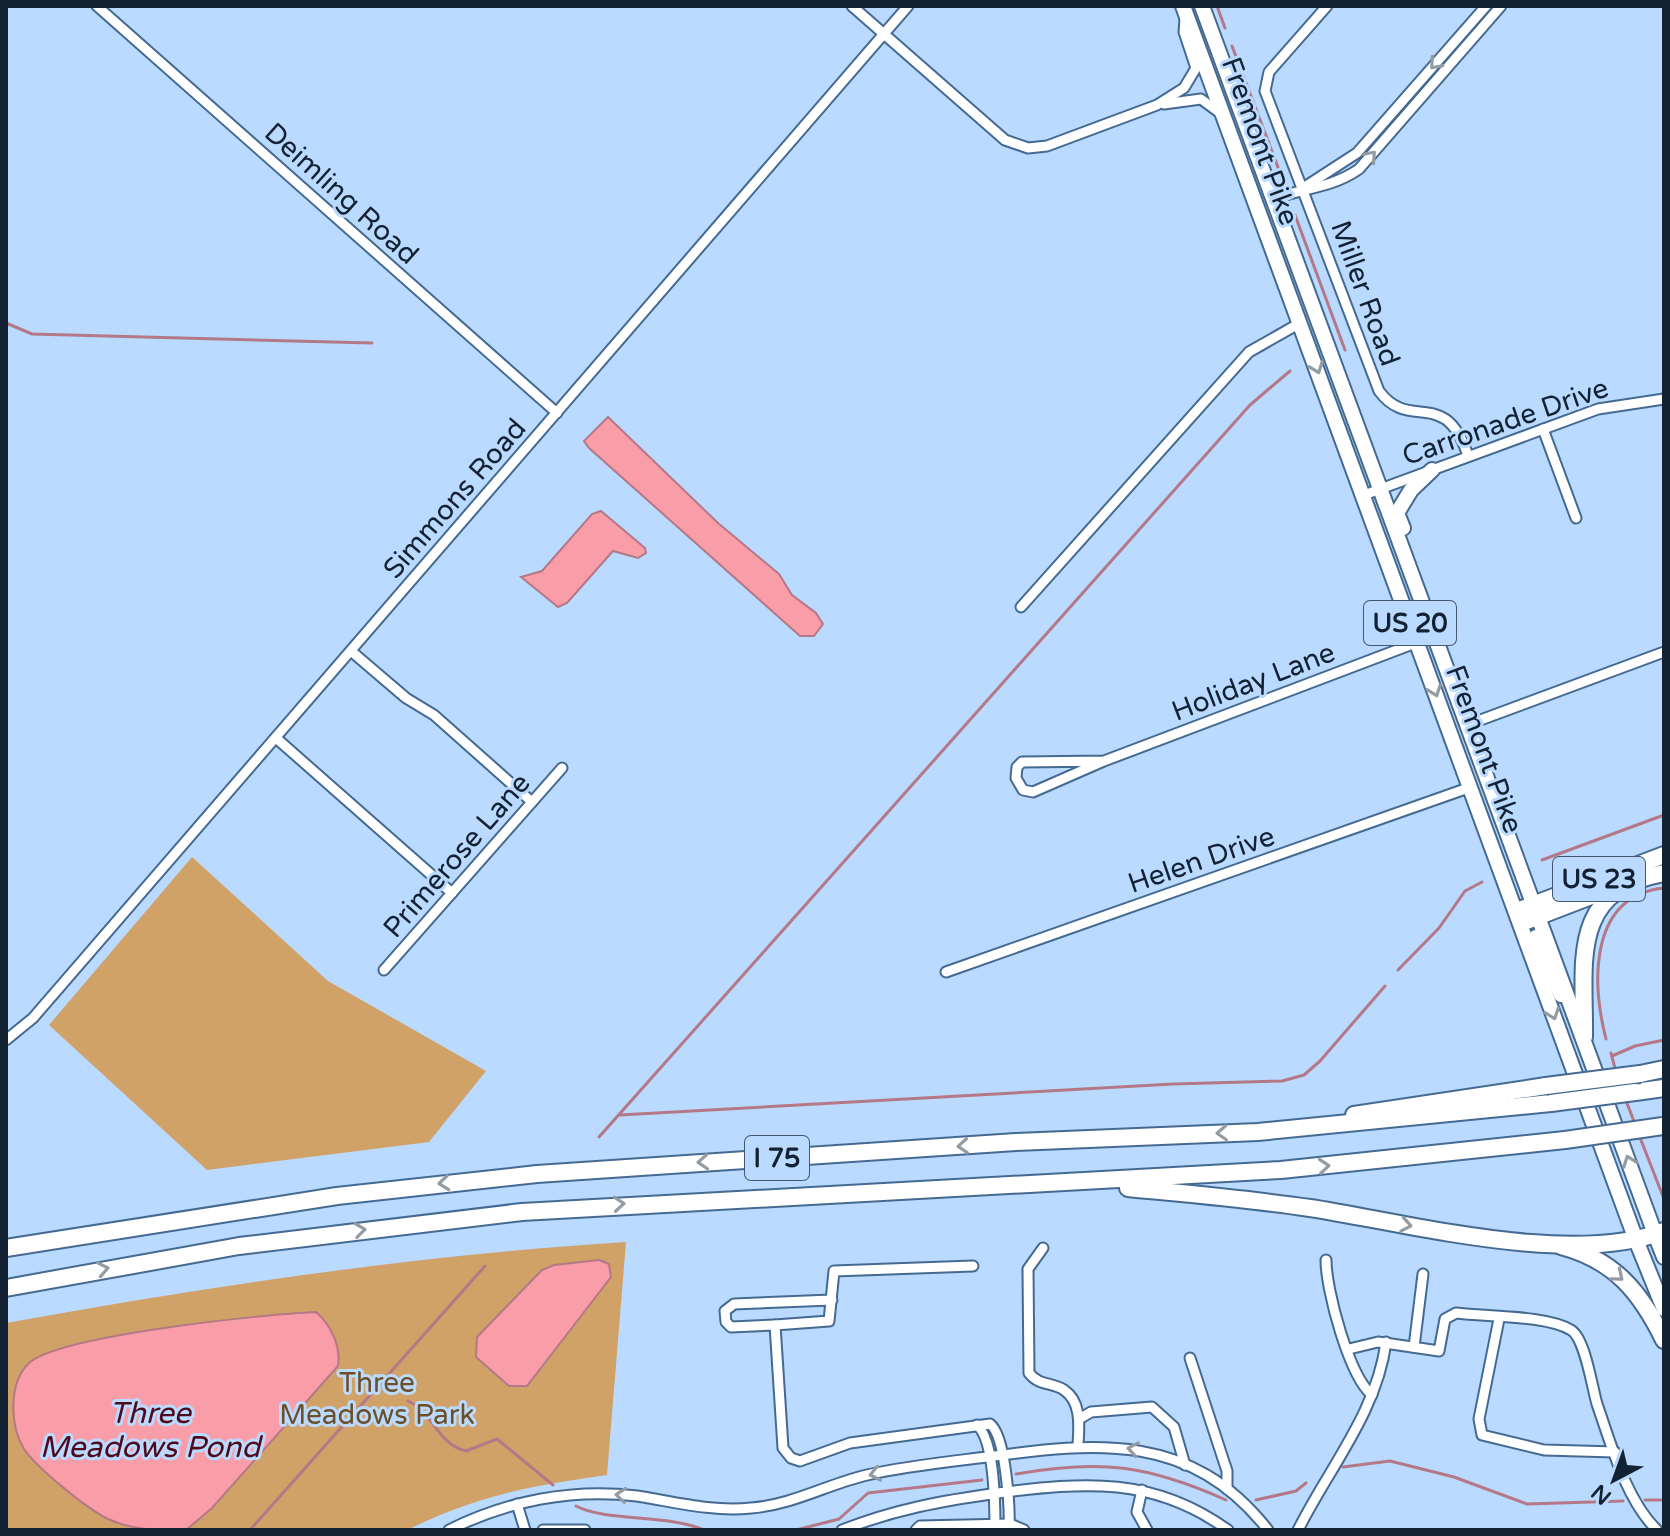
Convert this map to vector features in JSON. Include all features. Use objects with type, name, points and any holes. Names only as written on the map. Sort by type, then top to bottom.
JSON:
[{"type":"highway","name":"US 23","points":[[1537,910],[1664,855]]},
{"type":"highway","points":[[1519,917],[1664,873]]},
{"type":"highway","points":[[1584,1037],[1582,988],[1585,943],[1594,918],[1607,900],[1627,882]]},
{"type":"highway","points":[[1258,1132],[1664,1069]]},
{"type":"highway","name":"I 75","points":[[6,1248],[322,1198],[537,1174],[1016,1142],[1258,1132],[1551,1103],[1664,1088]]},
{"type":"highway","name":"I 75","points":[[6,1288],[239,1246],[522,1212],[806,1194],[1079,1184],[1377,1161],[1664,1126]]},
{"type":"highway","points":[[1079,1184],[1259,1201],[1483,1238],[1548,1243],[1636,1240],[1660,1232]]},
{"type":"highway","points":[[1548,1243],[1574,1249],[1603,1263],[1625,1281],[1645,1301],[1664,1340]]},
{"type":"main road","name":"Fremont Pike","points":[[1202,6],[1467,725],[1660,1232]]},
{"type":"main road","name":"Fremont Pike","points":[[1184,10],[1636,1240]]},
{"type":"main road","points":[[1223,115],[1237,132],[1261,193],[1273,199]]},
{"type":"main road","points":[[1257,205],[1272,223],[1295,280],[1311,301]]},
{"type":"main road","points":[[1414,583],[1414,561],[1397,513],[1411,490],[1432,470]]},
{"type":"main road","points":[[1519,917],[1535,935],[1556,989],[1575,1014]]},
{"type":"main road","name":"US 20","points":[[1660,1232],[1664,1257]]},
{"type":"main road","name":"US 20","points":[[1636,1240],[1664,1309]]},
{"type":"street","name":"Deimling Road","points":[[97,6],[557,413]]},
{"type":"street","points":[[852,6],[993,131],[1017,146],[1047,146],[1157,105],[1179,93],[1195,74],[1195,59],[1184,32],[1184,10]]},
{"type":"street","name":"Simmons Road","points":[[6,1040],[33,1018],[908,6]]},
{"type":"street","name":"Miller Road","points":[[1327,6],[1264,80],[1269,103],[1379,391],[1399,408],[1434,412],[1450,421],[1458,430],[1468,456]]},
{"type":"street","points":[[1303,188],[1357,153],[1486,6]]},
{"type":"street","points":[[1273,199],[1303,188],[1335,183],[1359,169],[1501,6]]},
{"type":"street","points":[[1157,105],[1201,99],[1214,105],[1223,115]]},
{"type":"street","points":[[1021,607],[1249,352],[1300,323]]},
{"type":"street","name":"Carronade Drive","points":[[1364,495],[1616,404],[1664,399]]},
{"type":"street","points":[[1543,429],[1576,518]]},
{"type":"street","name":"Holiday Lane","points":[[1104,761],[1022,762],[1017,767],[1016,778],[1023,790],[1033,792],[1104,761],[1418,642]]},
{"type":"street","points":[[351,651],[406,698],[434,715],[532,802]]},
{"type":"street","points":[[1467,725],[1664,652]]},
{"type":"street","points":[[276,738],[452,893]]},
{"type":"street","name":"Primerose Lane","points":[[384,970],[562,768]]},
{"type":"street","name":"Helen Drive","points":[[946,972],[1471,787]]},
{"type":"street","points":[[1043,1248],[1028,1269],[1029,1373],[1035,1380],[1065,1391],[1079,1412],[1078,1445]]},
{"type":"street","points":[[1326,1260],[1329,1289],[1349,1349],[1361,1383],[1372,1395]]},
{"type":"street","points":[[832,1300],[734,1304],[725,1311],[726,1322],[731,1327],[829,1321],[832,1300],[834,1271],[973,1266]]},
{"type":"street","points":[[1414,1347],[1423,1274]]},
{"type":"street","points":[[1349,1349],[1364,1342],[1386,1342],[1439,1351],[1449,1314],[1558,1325],[1576,1333],[1615,1452],[1645,1517],[1657,1530]]},
{"type":"street","points":[[1499,1319],[1479,1419],[1482,1435],[1532,1448],[1615,1452]]},
{"type":"street","points":[[775,1325],[783,1448],[791,1458],[800,1461],[850,1443],[977,1425],[994,1426],[1002,1455],[1010,1527]]},
{"type":"street","points":[[1298,1530],[1325,1477],[1361,1422],[1372,1395],[1386,1342]]},
{"type":"street","points":[[1190,1358],[1227,1471],[1227,1489]]},
{"type":"street","points":[[1079,1419],[1091,1412],[1152,1407],[1174,1427],[1185,1465]]},
{"type":"street","points":[[977,1425],[983,1431],[995,1494],[995,1528]]},
{"type":"street","points":[[449,1530],[517,1504],[571,1495],[607,1494],[703,1507],[753,1508],[792,1500],[867,1475],[1078,1445],[1136,1449],[1185,1465],[1227,1489],[1268,1530]]},
{"type":"street","points":[[842,1530],[911,1506],[1073,1484],[1142,1490],[1187,1505],[1228,1530]]},
{"type":"street","points":[[1142,1490],[1137,1512],[1147,1530]]},
{"type":"street","points":[[517,1504],[525,1530]]},
{"type":"street","points":[[916,1530],[920,1526],[1010,1527],[1024,1530]]},
{"type":"street","points":[[543,1530],[585,1530]]},
{"type":"green space","points":[[192,857],[328,981],[486,1071],[429,1142],[207,1170],[49,1025]]},
{"type":"green space","name":"Three Meadows Park","points":[[626,1242],[607,1475],[553,1483],[482,1500],[407,1530],[6,1530],[6,1323],[315,1274],[470,1255]]},
{"type":"water","points":[[608,417],[718,523],[779,574],[792,595],[816,613],[823,624],[814,636],[800,636],[589,448],[584,441]]},
{"type":"water","points":[[601,511],[645,548],[646,553],[638,558],[613,551],[567,603],[558,607],[521,577],[542,571],[592,514]]},
{"type":"water","points":[[599,1260],[609,1264],[611,1277],[527,1386],[509,1386],[476,1357],[477,1337],[542,1270],[554,1265]]},
{"type":"water","name":"Three Meadows Pond","points":[[316,1312],[334,1336],[338,1366],[212,1508],[186,1530],[137,1528],[108,1519],[51,1477],[19,1440],[13,1405],[17,1382],[29,1363],[48,1353],[121,1335],[166,1328]]},
{"type":"waterway","points":[[1217,6],[1225,28]]},
{"type":"waterway","points":[[1232,46],[1279,170]]},
{"type":"waterway","points":[[1295,215],[1345,350]]},
{"type":"waterway","points":[[6,323],[32,334],[372,343]]},
{"type":"waterway","points":[[599,1137],[1250,405],[1290,371]]},
{"type":"waterway","points":[[1542,860],[1664,815]]},
{"type":"waterway","points":[[1398,970],[1439,928],[1465,891],[1482,882]]},
{"type":"waterway","points":[[1606,1039],[1598,993],[1598,969],[1601,946],[1609,925],[1621,907],[1639,895],[1664,888]]},
{"type":"waterway","points":[[620,1115],[1173,1084],[1282,1081],[1304,1075],[1320,1061],[1385,986]]},
{"type":"waterway","points":[[1612,1056],[1635,1046],[1664,1040]]},
{"type":"waterway","points":[[1611,1053],[1616,1072]]},
{"type":"waterway","points":[[1625,1098],[1635,1124]]},
{"type":"waterway","points":[[1639,1135],[1664,1199]]},
{"type":"waterway","points":[[250,1530],[485,1266]]},
{"type":"waterway","points":[[408,1401],[417,1406],[456,1447],[466,1451],[497,1439],[553,1485]]},
{"type":"waterway","points":[[1343,1467],[1390,1461],[1454,1477],[1527,1504],[1623,1501]]},
{"type":"waterway","points":[[1016,1474],[1073,1467],[1123,1468],[1172,1479],[1226,1500]]},
{"type":"waterway","points":[[796,1530],[839,1519],[868,1493],[982,1480]]},
{"type":"waterway","points":[[1256,1500],[1296,1491],[1306,1483]]},
{"type":"waterway","points":[[1645,1500],[1664,1500]]},
{"type":"waterway","points":[[576,1506],[603,1514],[673,1522],[704,1530]]}]
